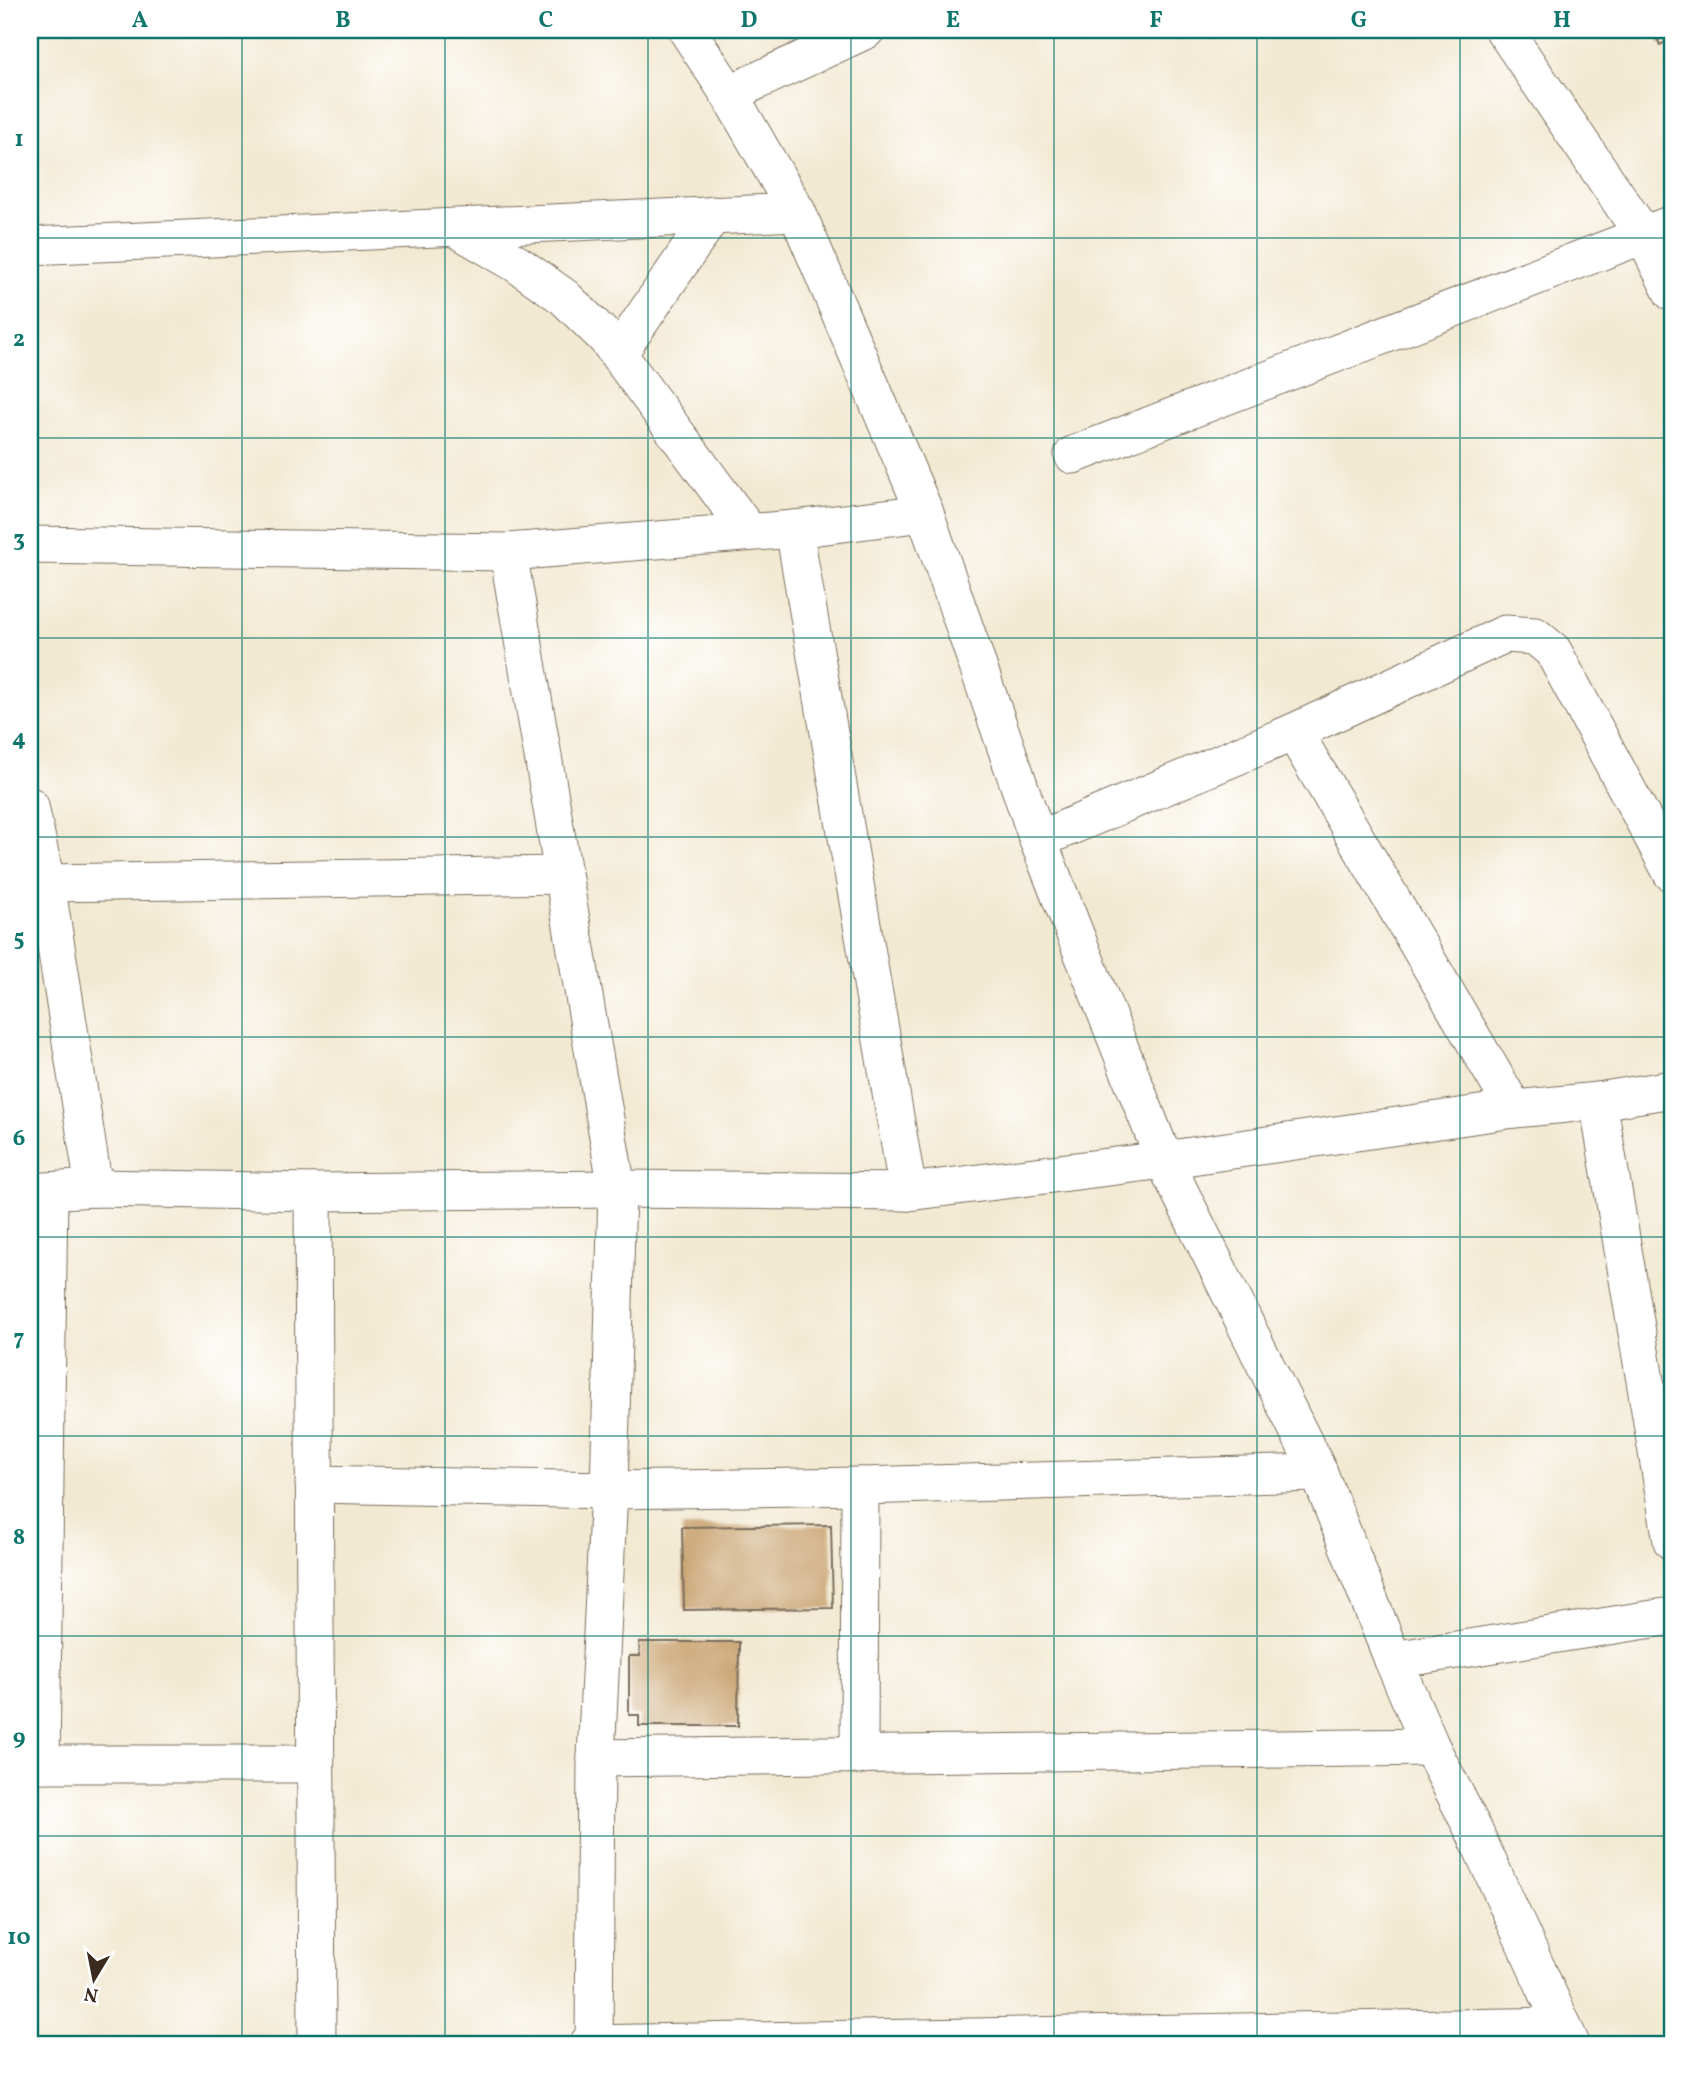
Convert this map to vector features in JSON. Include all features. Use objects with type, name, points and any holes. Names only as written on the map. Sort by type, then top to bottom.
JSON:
[{"type":"street","points":[[588,2044],[1567,2035],[1475,1831],[1431,1747],[1393,1660],[1320,1473],[1164,1160],[1038,840],[925,513],[797,212],[729,94],[687,30]]},
{"type":"street","points":[[729,94],[866,30]]},
{"type":"street","points":[[1504,30],[1658,230],[1672,292]]},
{"type":"street","points":[[30,246],[797,212]]},
{"type":"street","points":[[618,354],[713,215]]},
{"type":"street","points":[[454,228],[517,264],[564,297],[606,338],[749,532]]},
{"type":"street","points":[[1073,455],[1658,230]]},
{"type":"street","points":[[30,544],[508,552],[794,528],[925,513]]},
{"type":"street","points":[[794,528],[908,1192]]},
{"type":"street","points":[[508,552],[617,1189],[609,1490],[596,1758],[594,2044]]},
{"type":"street","points":[[1038,840],[1294,732],[1505,634],[1535,636],[1553,651],[1669,860]]},
{"type":"street","points":[[1294,732],[1514,1110]]},
{"type":"street","points":[[30,806],[46,883],[94,1188]]},
{"type":"street","points":[[46,883],[563,875]]},
{"type":"street","points":[[315,1764],[36,1764],[39,1192],[94,1188],[313,1192],[617,1189],[908,1192],[1598,1101],[1672,1088]]},
{"type":"street","points":[[1598,1101],[1672,1541]]},
{"type":"street","points":[[313,1192],[317,2044]]},
{"type":"street","points":[[314,1484],[609,1490],[1320,1473]]},
{"type":"street","points":[[859,1756],[860,1486]]},
{"type":"street","points":[[1393,1660],[1672,1616]]},
{"type":"street","points":[[596,1758],[1431,1747]]},
{"type":"building","points":[[1653,30],[1672,30],[1672,39],[1660,45]]},
{"type":"building","points":[[831,1525],[833,1608],[684,1610],[682,1527]]},
{"type":"building","points":[[639,1642],[739,1642],[738,1726],[639,1726],[639,1715],[629,1715],[629,1656],[640,1656]]}]
